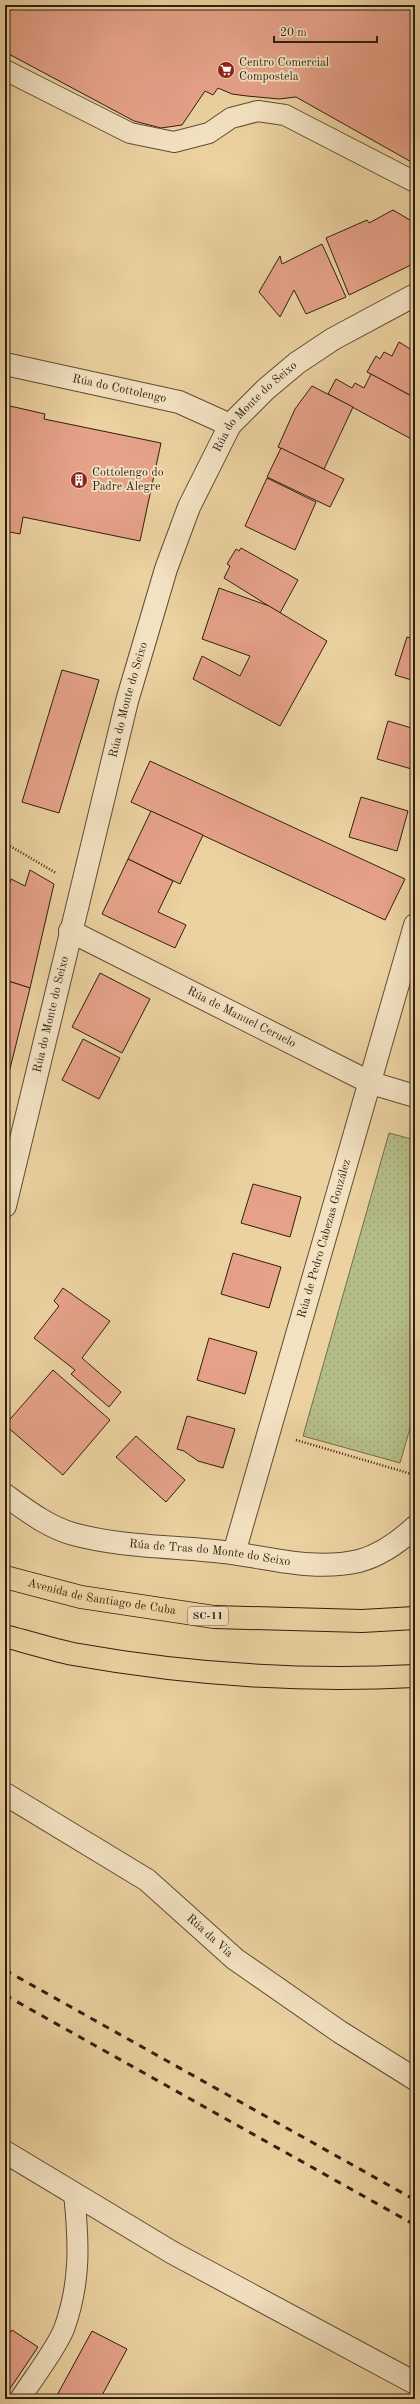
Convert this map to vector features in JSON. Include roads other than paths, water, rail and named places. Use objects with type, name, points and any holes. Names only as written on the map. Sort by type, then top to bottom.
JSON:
[{"type":"highway","name":"Avenida de Santiago de Cuba","points":[[5,1577],[81,1597],[214,1617],[362,1621],[415,1618]]},
{"type":"highway","points":[[5,1636],[72,1653],[211,1673],[362,1678],[415,1676]]},
{"type":"street","name":"Rúa do Monte do Seixo","points":[[5,1206],[80,887],[127,701],[166,569],[189,506],[230,425],[266,389],[297,363],[333,339],[415,295]]},
{"type":"street","name":"Rúa do Cottolengo","points":[[5,364],[179,402],[230,425]]},
{"type":"street","name":"Rúa de Pedro Cabezas González","points":[[234,1553],[415,925]]},
{"type":"street","name":"Rúa de Manuel Ceruelo","points":[[70,932],[370,1083],[415,1096]]},
{"type":"street","name":"Rúa de Tras do Monte do Seixo","points":[[5,1495],[38,1518],[73,1534],[101,1539],[234,1553],[294,1564],[328,1564],[357,1561],[375,1556],[401,1540],[415,1527]]},
{"type":"street","name":"Rúa da Vía","points":[[5,1794],[147,1880],[235,1959],[340,2032],[415,2079]]},
{"type":"street","points":[[5,2152],[174,2253],[415,2383]]},
{"type":"lane","points":[[5,70],[130,133],[174,142],[209,133],[231,118],[258,111],[285,115],[415,182]]},
{"type":"lane","points":[[20,2399],[63,2330],[77,2286],[79,2244],[74,2193]]},
{"type":"railway","points":[[5,1970],[415,2200]]},
{"type":"railway","points":[[5,1995],[415,2225]]},
{"type":"place","name":"Centro Comercial Compostela","points":[[226,70]]},
{"type":"place","name":"Cottolengo do Padre Alegre","points":[[79,480]]}]
